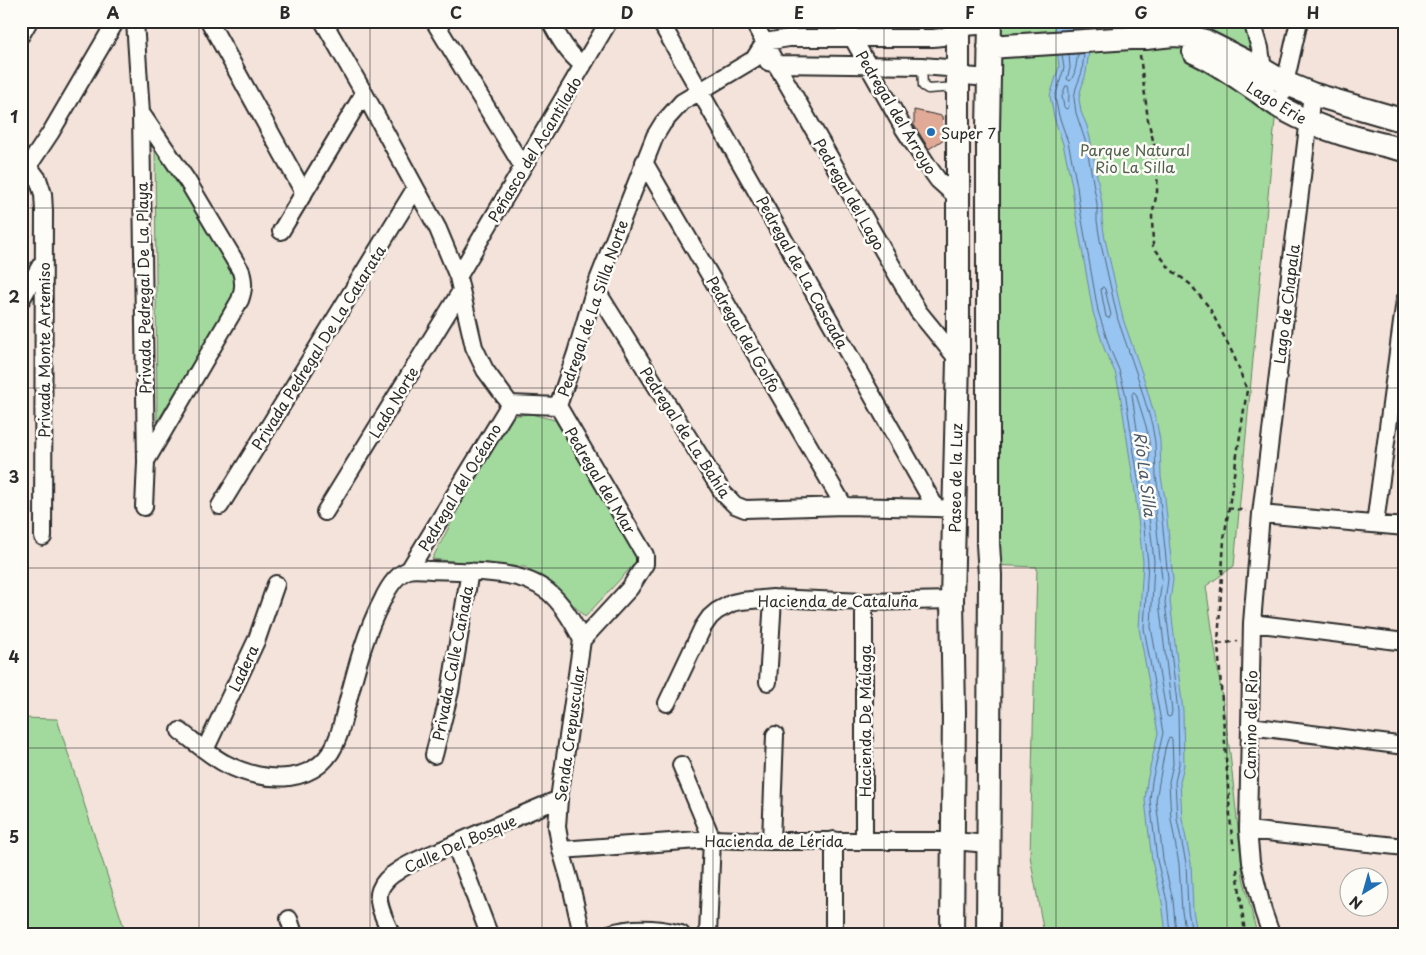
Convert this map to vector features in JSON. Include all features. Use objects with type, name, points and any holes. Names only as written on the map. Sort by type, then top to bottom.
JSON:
[{"type":"street","points":[[21,35],[29,21]]},
{"type":"street","points":[[24,166],[51,132],[116,21]]},
{"type":"street","name":"Privada Pedregal De La Playa","points":[[135,21],[141,113],[146,462],[144,507]]},
{"type":"street","points":[[209,21],[304,193]]},
{"type":"street","points":[[323,21],[438,229],[460,284],[474,347],[485,370],[510,404]]},
{"type":"street","points":[[434,21],[522,168]]},
{"type":"street","points":[[550,21],[561,42],[570,54],[583,65]]},
{"type":"street","name":"Peñasco del Acantilado","points":[[460,284],[522,168],[609,21]]},
{"type":"street","name":"Pedregal de La Cascada","points":[[660,21],[946,508]]},
{"type":"street","name":"Pedregal del Lago","points":[[753,21],[918,311],[958,360]]},
{"type":"street","name":"Pedregal del Arroyo","points":[[843,21],[904,129],[928,166],[938,180],[958,198]]},
{"type":"street","points":[[1252,21],[1260,48],[1258,79]]},
{"type":"street","points":[[1283,109],[1285,83],[1299,21]]},
{"type":"street","points":[[765,42],[789,38],[933,38],[942,36],[954,24],[970,26],[990,23],[995,47],[989,78],[988,129],[988,544],[990,575],[988,934]]},
{"type":"street","name":"Paseo de la Luz","points":[[952,934],[954,712],[952,600],[954,535],[946,508],[958,360],[959,80],[954,24]]},
{"type":"street","points":[[995,47],[1138,41]]},
{"type":"street","name":"Lago Erie","points":[[1138,41],[1183,47],[1258,79],[1285,83],[1312,94],[1405,121]]},
{"type":"street","name":"Pedregal de La Silla Norte","points":[[510,404],[558,406],[596,288],[655,136],[663,123],[682,102],[754,59],[765,42]]},
{"type":"street","points":[[754,59],[776,64],[947,68],[959,80],[989,78]]},
{"type":"street","name":"Lago Erie","points":[[1258,79],[1283,109],[1308,122],[1351,137],[1405,150]]},
{"type":"street","points":[[281,231],[364,93]]},
{"type":"street","name":"Lago de Chapala","points":[[1261,514],[1312,94]]},
{"type":"street","name":"Privada Pedregal De La Playa","points":[[141,113],[188,182],[241,271],[244,290],[146,462]]},
{"type":"street","name":"Pedregal del Golfo","points":[[644,162],[844,506]]},
{"type":"street","name":"Privada Monte Artemiso","points":[[24,166],[38,179],[43,194],[43,537]]},
{"type":"street","name":"Privada Pedregal De La Catarata","points":[[220,506],[415,188]]},
{"type":"street","points":[[21,300],[44,260]]},
{"type":"street","name":"Lado Norte","points":[[325,512],[460,284]]},
{"type":"street","name":"Pedregal de La Bahía","points":[[596,288],[730,502],[745,509],[844,506],[946,508]]},
{"type":"street","points":[[1375,524],[1405,300]]},
{"type":"street","name":"Pedregal del Océano","points":[[180,731],[226,764],[249,773],[273,778],[294,777],[314,769],[329,754],[338,739],[363,647],[378,607],[388,589],[399,576],[409,570],[510,404]]},
{"type":"street","name":"Pedregal del Mar","points":[[558,406],[645,555],[645,564],[630,588],[582,640]]},
{"type":"street","points":[[1261,514],[1405,528]]},
{"type":"street","name":"Camino del Río","points":[[1261,514],[1252,631],[1248,830],[1251,862],[1263,911],[1271,934]]},
{"type":"street","points":[[954,535],[970,544],[988,544]]},
{"type":"street","points":[[953,576],[964,568],[980,568],[986,570],[990,575]]},
{"type":"street","name":"Pedregal del Océano","points":[[409,570],[470,571],[524,578],[543,586],[560,602],[573,621],[582,640]]},
{"type":"street","name":"Privada Calle Cañada","points":[[434,755],[450,691],[470,571]]},
{"type":"street","name":"Ladera","points":[[205,750],[257,639],[276,584]]},
{"type":"street","points":[[768,682],[773,598]]},
{"type":"street","name":"Hacienda de Cataluña","points":[[667,703],[710,617],[716,611],[732,603],[773,598],[864,602],[952,600]]},
{"type":"street","name":"Hacienda De Málaga","points":[[864,602],[864,841]]},
{"type":"street","points":[[1252,631],[1405,642]]},
{"type":"street","name":"Senda Crepuscular","points":[[582,640],[559,800],[557,827],[561,850],[582,927],[582,934]]},
{"type":"street","points":[[1250,726],[1405,746]]},
{"type":"street","points":[[771,841],[775,736]]},
{"type":"street","points":[[681,765],[712,839],[708,934]]},
{"type":"street","name":"Calle Del Bosque","points":[[391,934],[379,902],[380,889],[385,881],[397,871],[559,800]]},
{"type":"street","points":[[1248,830],[1405,847]]},
{"type":"street","name":"Hacienda de Lérida","points":[[561,850],[712,839],[771,841],[953,841],[988,844]]},
{"type":"street","points":[[834,840],[834,934]]},
{"type":"street","points":[[455,844],[489,934]]},
{"type":"street","points":[[609,934],[625,929],[646,928],[681,934]]},
{"type":"path","points":[[1138,41],[1148,120],[1158,160],[1157,192],[1152,216],[1153,246],[1170,269],[1190,284],[1209,307],[1234,356],[1247,390],[1224,539],[1218,644],[1231,829],[1235,858]]},
{"type":"path","points":[[1228,508],[1261,514]]},
{"type":"path","points":[[1218,644],[1234,643],[1252,631]]},
{"type":"path","points":[[1236,867],[1245,934]]},
{"type":"green space","name":"Parque Natural Rio La Silla","points":[[1001,21],[1252,21],[1276,109],[1234,566],[1206,586],[1230,753],[1243,877],[1257,934],[1044,934],[1030,856],[1037,567],[989,565]]},
{"type":"green space","points":[[155,139],[239,287],[157,422]]},
{"type":"green space","points":[[531,414],[555,420],[638,560],[585,617],[561,592],[525,567],[432,559],[508,416]]},
{"type":"green space","points":[[21,718],[57,719],[126,934],[21,934]]},
{"type":"water","name":"Río La Silla","points":[[1054,21],[1090,21],[1086,73],[1079,99],[1081,112],[1091,142],[1102,204],[1105,239],[1123,319],[1144,379],[1160,441],[1161,477],[1165,498],[1173,580],[1170,601],[1183,711],[1184,765],[1180,782],[1182,819],[1191,863],[1193,910],[1197,934],[1166,934],[1162,902],[1152,861],[1145,800],[1147,781],[1158,733],[1139,628],[1143,562],[1135,492],[1120,393],[1115,372],[1105,351],[1093,312],[1072,186],[1050,96],[1059,67]]},
{"type":"building","name":"Super 7","points":[[914,110],[942,116],[944,139],[929,149],[914,125]]},
{"type":"place","name":"Super 7","points":[[931,132]]}]
